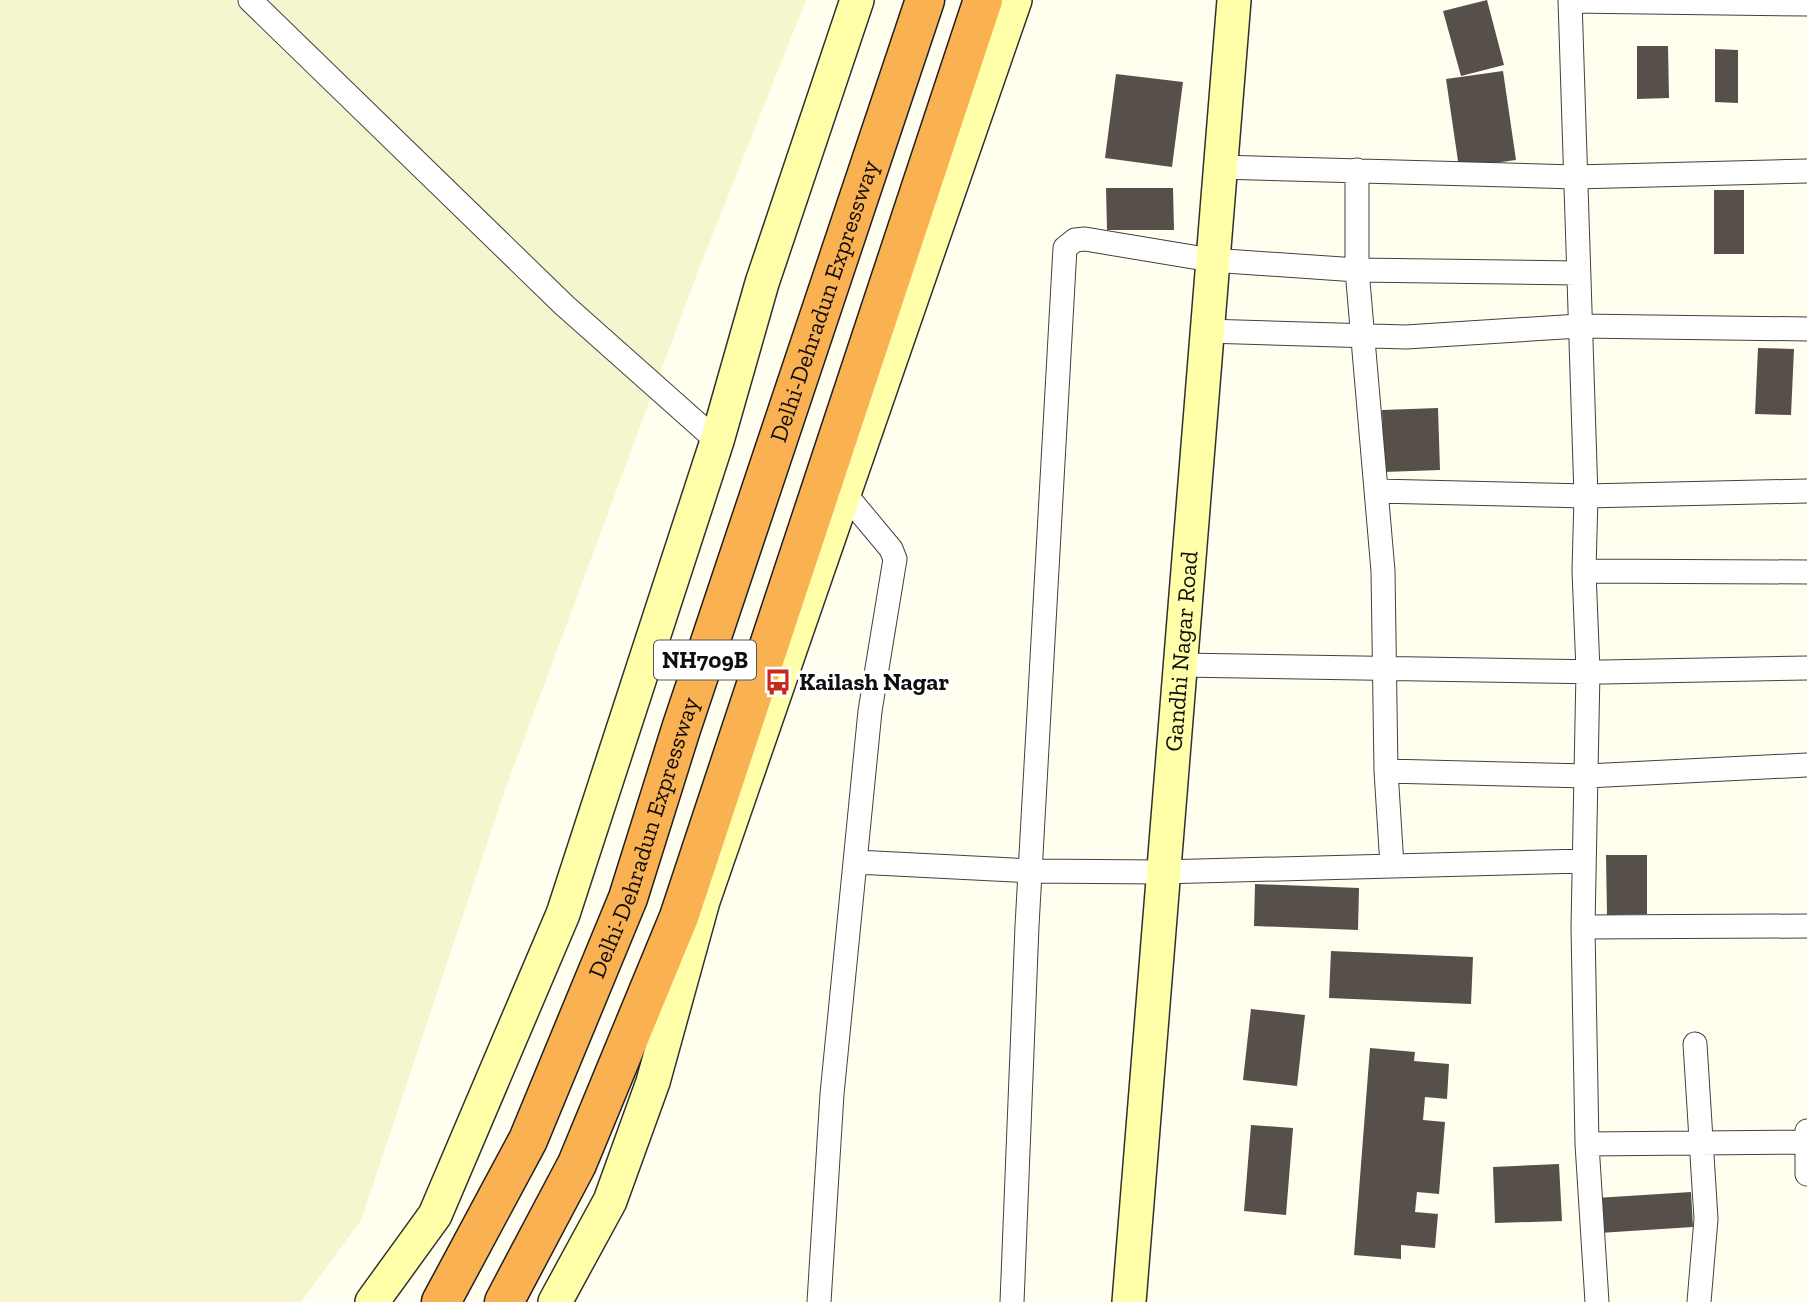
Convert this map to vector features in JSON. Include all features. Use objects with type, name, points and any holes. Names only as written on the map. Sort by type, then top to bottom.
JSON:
[{"type":"highway","name":"Delhi-Dehradun Expressway","points":[[440,1302],[528,1140],[628,898],[681,729],[925,0]]},
{"type":"highway","name":"NH709B","points":[[504,1302],[577,1164],[679,917],[983,0]]},
{"type":"street","points":[[250,0],[564,306],[717,441]]},
{"type":"street","points":[[372,1302],[435,1215],[563,914],[717,441],[762,283],[857,0]]},
{"type":"street","points":[[555,1302],[610,1201],[653,1082],[703,901],[846,495],[1015,0]]},
{"type":"street","name":"Gandhi Nagar Road","points":[[1129,1302],[1161,872],[1234,0]]},
{"type":"street","points":[[1597,1302],[1587,1144],[1583,927],[1588,671],[1584,571],[1586,496],[1570,0],[1807,4]]},
{"type":"street","points":[[1220,167],[1575,177],[1807,171]]},
{"type":"street","points":[[1357,170],[1357,270],[1383,571],[1386,771],[1392,866]]},
{"type":"street","points":[[1012,1302],[1031,871],[1065,248],[1075,240],[1085,239],[1211,260],[1357,270],[1577,273]]},
{"type":"street","points":[[1206,331],[1362,337],[1579,327],[1807,329]]},
{"type":"street","points":[[1376,491],[1586,496],[1807,491]]},
{"type":"street","points":[[819,1302],[832,1094],[870,711],[895,559],[891,549],[846,495]]},
{"type":"street","points":[[1584,571],[1807,572]]},
{"type":"street","points":[[1179,664],[1588,671],[1807,668]]},
{"type":"street","points":[[1386,771],[1587,776],[1807,765]]},
{"type":"street","points":[[856,862],[1031,871],[1161,872],[1584,861]]},
{"type":"street","points":[[1583,927],[1807,926]]},
{"type":"street","points":[[1695,1045],[1706,1219],[1699,1302]]},
{"type":"street","points":[[1807,1130],[1807,1174]]},
{"type":"street","points":[[1587,1144],[1807,1142]]},
{"type":"green space","points":[[0,0],[806,0],[698,271],[505,790],[361,1220],[301,1302],[0,1302]]},
{"type":"building","points":[[1487,0],[1504,65],[1461,76],[1443,11]]},
{"type":"building","points":[[1637,46],[1668,46],[1669,98],[1637,99]]},
{"type":"building","points":[[1715,49],[1738,50],[1738,103],[1715,102]]},
{"type":"building","points":[[1503,71],[1516,160],[1459,168],[1446,79]]},
{"type":"building","points":[[1116,74],[1183,82],[1172,167],[1105,158]]},
{"type":"building","points":[[1106,188],[1173,188],[1174,230],[1107,230]]},
{"type":"building","points":[[1714,190],[1744,190],[1744,254],[1714,254]]},
{"type":"building","points":[[1758,348],[1794,349],[1791,415],[1755,414]]},
{"type":"building","points":[[1438,408],[1440,470],[1384,472],[1382,410]]},
{"type":"building","points":[[1606,855],[1647,855],[1647,914],[1607,915]]},
{"type":"building","points":[[1255,884],[1359,888],[1358,930],[1254,926]]},
{"type":"building","points":[[1331,951],[1473,957],[1471,1004],[1329,998]]},
{"type":"building","points":[[1251,1009],[1305,1015],[1297,1086],[1243,1080]]},
{"type":"building","points":[[1370,1048],[1415,1052],[1414,1061],[1449,1064],[1447,1099],[1425,1097],[1423,1120],[1445,1122],[1439,1194],[1417,1192],[1415,1212],[1438,1214],[1435,1248],[1401,1245],[1401,1259],[1354,1255]]},
{"type":"building","points":[[1251,1125],[1293,1128],[1286,1215],[1244,1211]]},
{"type":"building","points":[[1559,1164],[1562,1221],[1495,1223],[1493,1167]]},
{"type":"building","points":[[1691,1192],[1693,1227],[1599,1233],[1596,1198]]},
{"type":"place","name":"Kailash Nagar","points":[[778,682]]}]
